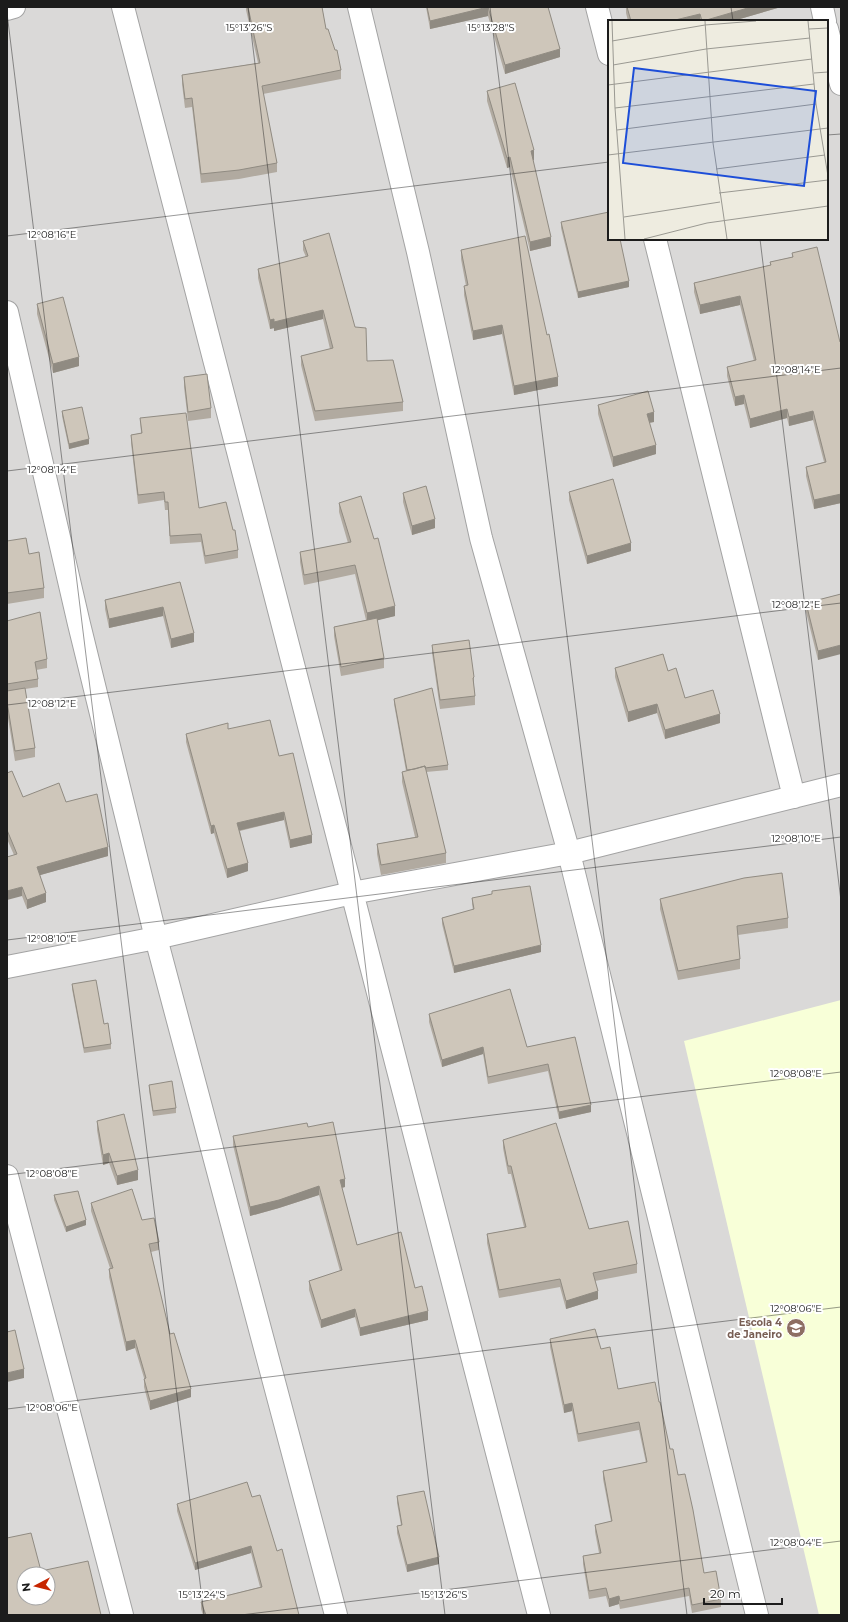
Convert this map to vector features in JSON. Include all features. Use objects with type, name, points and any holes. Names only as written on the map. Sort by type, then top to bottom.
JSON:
[{"type":"street","points":[[7,8],[14,7]]},
{"type":"street","points":[[123,7],[539,1615]]},
{"type":"street","points":[[359,7],[418,252],[481,538],[569,853],[757,1615]]},
{"type":"street","points":[[597,7],[608,50]]},
{"type":"street","points":[[822,7],[825,20]]},
{"type":"street","points":[[828,32],[841,84]]},
{"type":"street","points":[[655,240],[794,797]]},
{"type":"street","points":[[7,312],[77,616],[156,938],[336,1615]]},
{"type":"street","points":[[7,967],[156,938],[352,893],[569,853],[841,785]]},
{"type":"street","points":[[7,1176],[122,1615]]},
{"type":"shaded area","points":[[7,7],[841,7],[841,1615],[7,1615]]},
{"type":"shaded area","name":"Escola 4 de Janeiro","points":[[841,1000],[841,1615],[819,1615],[684,1041]]},
{"type":"building","points":[[248,7],[322,7],[326,29],[328,29],[335,50],[337,50],[341,70],[262,86],[277,163],[239,170],[201,174],[192,98],[185,99],[182,75],[260,63]]},
{"type":"building","points":[[427,7],[488,7],[430,21]]},
{"type":"building","points":[[488,7],[548,7],[560,49],[505,65]]},
{"type":"building","points":[[627,7],[751,7],[706,20],[702,20],[700,14],[675,20],[631,20]]},
{"type":"building","points":[[515,83],[534,150],[531,151],[551,237],[530,242],[510,157],[507,158],[487,91]]},
{"type":"building","points":[[608,212],[608,240],[620,240],[629,281],[578,292],[561,222]]},
{"type":"building","points":[[329,233],[355,327],[366,328],[367,361],[393,360],[403,402],[315,411],[301,356],[333,348],[323,310],[274,322],[274,319],[270,320],[258,269],[308,256],[303,241]]},
{"type":"building","points":[[525,236],[558,377],[514,386],[502,325],[473,331],[464,286],[468,285],[461,250]]},
{"type":"building","points":[[817,247],[841,342],[841,494],[814,500],[806,467],[826,462],[813,411],[789,417],[787,409],[750,419],[744,395],[735,397],[727,367],[756,360],[740,296],[700,305],[694,283],[771,265],[770,262],[793,257],[792,253]]},
{"type":"building","points":[[63,297],[79,357],[53,364],[37,304]]},
{"type":"building","points":[[207,374],[211,408],[188,412],[184,377]]},
{"type":"building","points":[[648,391],[654,412],[647,414],[656,445],[613,457],[598,405]]},
{"type":"building","points":[[82,407],[89,439],[69,444],[62,411]]},
{"type":"building","points":[[186,413],[199,508],[226,502],[233,530],[235,530],[238,550],[205,556],[201,534],[170,536],[168,502],[165,502],[164,492],[138,495],[131,435],[142,433],[140,418]]},
{"type":"building","points":[[613,479],[631,543],[587,556],[569,492]]},
{"type":"building","points":[[426,486],[435,519],[412,526],[403,493]]},
{"type":"building","points":[[361,496],[374,539],[378,538],[395,606],[367,613],[355,565],[304,575],[300,552],[351,542],[339,503]]},
{"type":"building","points":[[26,538],[29,554],[39,552],[44,588],[7,593],[7,541]]},
{"type":"building","points":[[180,582],[194,633],[171,639],[163,607],[109,619],[105,600]]},
{"type":"building","points":[[841,594],[841,645],[818,651],[806,603]]},
{"type":"building","points":[[40,612],[47,659],[35,662],[38,679],[7,684],[7,621]]},
{"type":"building","points":[[377,618],[384,658],[341,667],[334,627]]},
{"type":"building","points":[[469,640],[475,696],[440,700],[432,645]]},
{"type":"building","points":[[663,654],[668,671],[676,668],[685,698],[713,690],[720,714],[665,730],[657,704],[628,712],[615,668]]},
{"type":"building","points":[[25,688],[35,748],[15,751],[7,702],[7,691]]},
{"type":"building","points":[[432,688],[448,765],[425,768],[425,766],[407,770],[394,699]]},
{"type":"building","points":[[270,720],[279,756],[293,753],[312,835],[290,840],[284,812],[237,823],[248,863],[227,869],[214,825],[211,826],[186,734],[228,723],[228,729]]},
{"type":"building","points":[[425,766],[446,853],[381,865],[377,844],[418,837],[402,772]]},
{"type":"building","points":[[12,771],[23,797],[59,783],[66,802],[97,794],[108,847],[37,867],[46,893],[27,900],[22,887],[7,891],[7,857],[17,854],[7,830],[7,773]]},
{"type":"building","points":[[782,873],[788,918],[737,926],[740,959],[678,971],[660,899],[744,878]]},
{"type":"building","points":[[530,886],[541,945],[454,966],[442,918],[474,909],[472,898],[492,894],[492,891]]},
{"type":"building","points":[[96,980],[104,1024],[108,1023],[111,1044],[84,1048],[72,984]]},
{"type":"building","points":[[510,989],[527,1047],[575,1037],[591,1105],[559,1112],[548,1064],[488,1077],[483,1047],[442,1060],[429,1014]]},
{"type":"building","points":[[172,1081],[176,1108],[153,1111],[149,1085]]},
{"type":"building","points":[[124,1114],[138,1170],[117,1176],[109,1153],[103,1155],[97,1121]]},
{"type":"building","points":[[333,1122],[345,1179],[340,1180],[357,1245],[401,1232],[415,1288],[422,1286],[428,1311],[360,1328],[355,1309],[321,1320],[309,1281],[342,1270],[319,1186],[279,1200],[250,1207],[233,1136],[307,1123],[308,1127]]},
{"type":"building","points":[[556,1123],[589,1229],[628,1221],[637,1264],[593,1273],[598,1291],[566,1301],[560,1279],[499,1290],[487,1234],[526,1227],[511,1166],[508,1166],[503,1140]]},
{"type":"building","points":[[132,1189],[142,1220],[154,1218],[159,1242],[149,1244],[170,1334],[174,1333],[191,1389],[150,1401],[144,1379],[146,1378],[135,1340],[126,1342],[109,1269],[113,1268],[91,1203]]},
{"type":"building","points":[[78,1191],[86,1220],[66,1227],[54,1195]]},
{"type":"building","points":[[595,1329],[601,1349],[610,1347],[618,1389],[655,1382],[670,1449],[673,1449],[678,1475],[685,1474],[704,1573],[716,1571],[721,1599],[692,1605],[689,1588],[620,1601],[619,1596],[609,1599],[606,1588],[589,1591],[583,1556],[601,1553],[595,1525],[612,1521],[603,1471],[647,1462],[639,1422],[578,1434],[572,1403],[564,1405],[550,1339]]},
{"type":"building","points":[[15,1330],[24,1369],[7,1373],[7,1332]]},
{"type":"building","points":[[247,1482],[252,1497],[260,1495],[277,1551],[282,1549],[299,1615],[206,1615],[201,1602],[262,1587],[251,1546],[195,1563],[177,1504]]},
{"type":"building","points":[[424,1491],[439,1557],[407,1565],[397,1526],[402,1525],[397,1496]]},
{"type":"building","points":[[31,1533],[40,1566],[16,1566],[16,1606],[56,1606],[56,1568],[88,1561],[101,1615],[7,1615],[7,1538]]},
{"type":"place","name":"Escola 4 de Janeiro","points":[[796,1328]]}]
